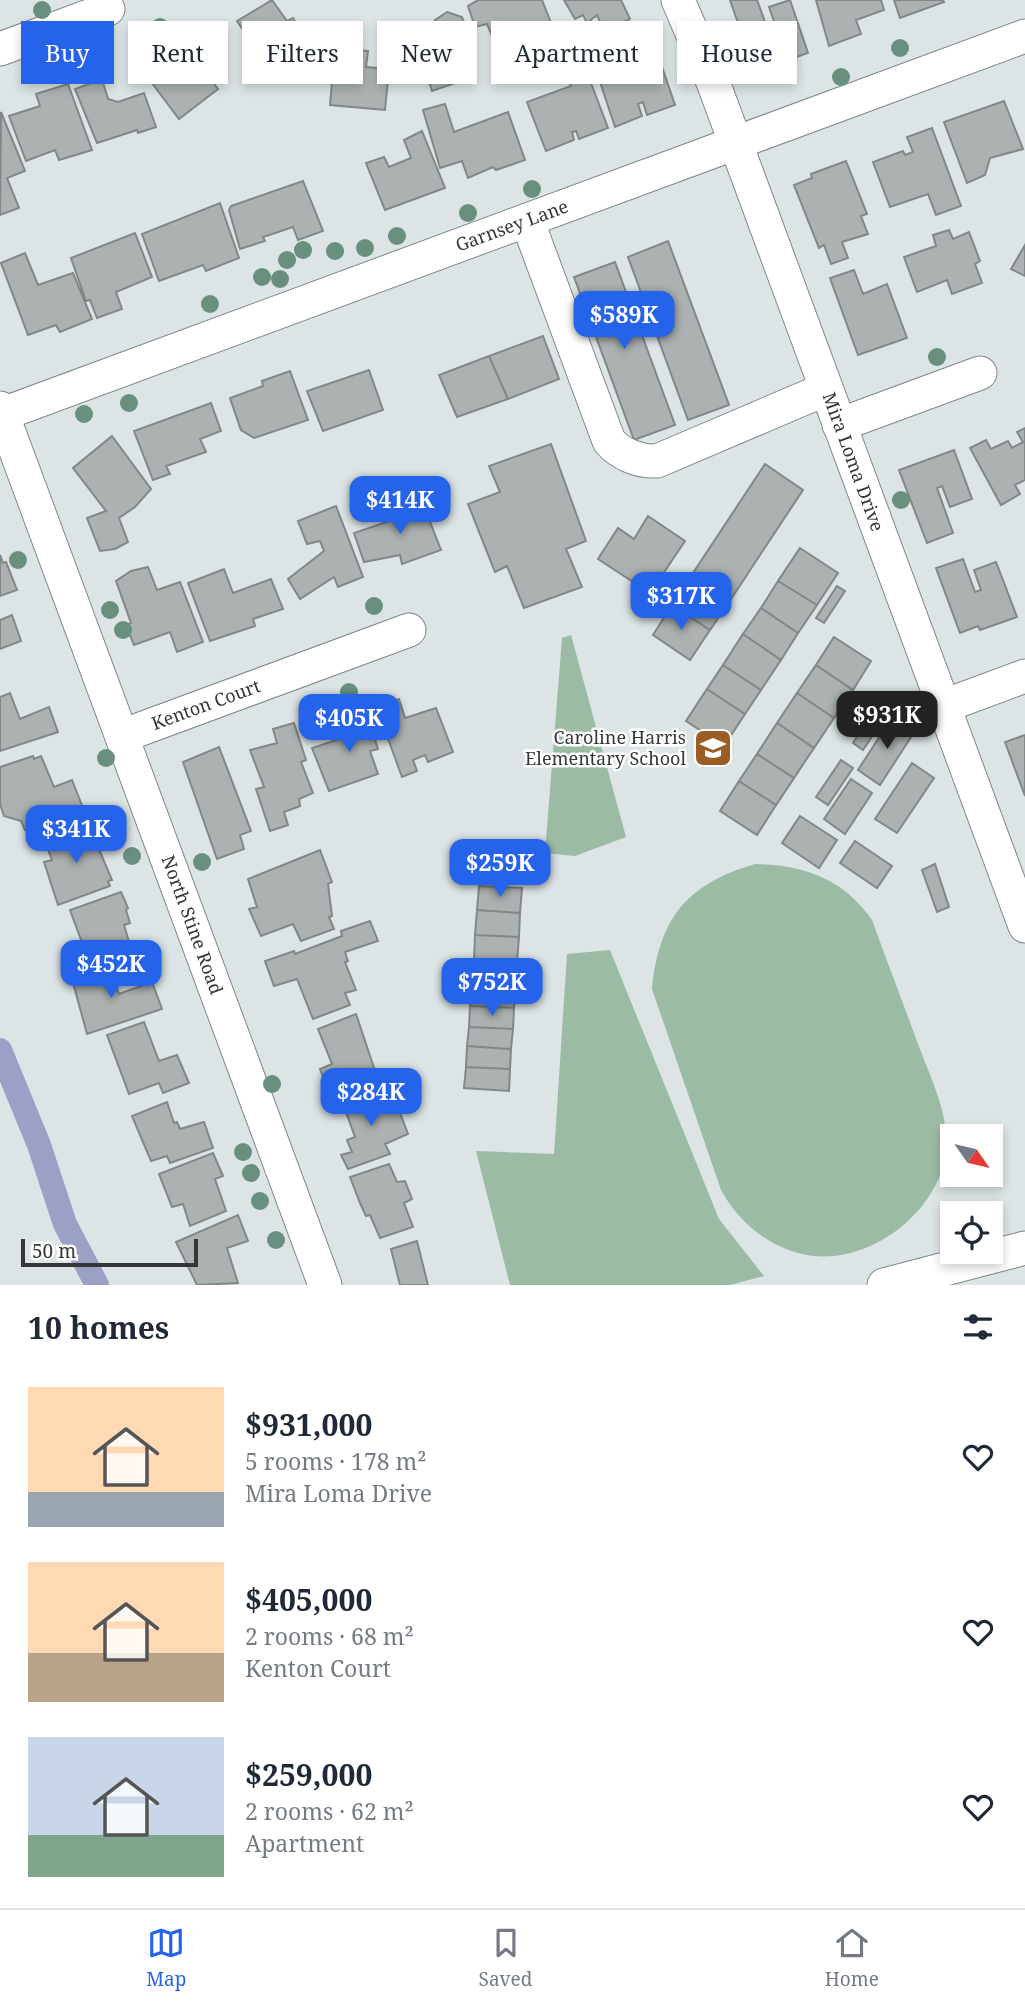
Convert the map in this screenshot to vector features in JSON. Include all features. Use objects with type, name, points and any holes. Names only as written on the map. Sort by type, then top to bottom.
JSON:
[{"type":"street","name":"Mira Loma Drive","points":[[678,0],[735,143],[944,706],[1013,856],[1025,926]]},
{"type":"street","points":[[0,49],[108,9]]},
{"type":"street","name":"Garnsey Lane","points":[[1,413],[1025,36]]},
{"type":"street","points":[[527,220],[609,441],[634,458],[657,461],[826,389]]},
{"type":"street","points":[[839,425],[980,373]]},
{"type":"street","name":"North Stine Road","points":[[1,413],[325,1285]]},
{"type":"street","name":"Kenton Court","points":[[122,736],[409,630]]},
{"type":"street","points":[[944,706],[1025,676]]},
{"type":"street","points":[[884,1285],[982,1273],[1025,1248]]},
{"type":"green space","points":[[571,635],[626,837],[575,856],[545,853],[562,638]]},
{"type":"green space","points":[[755,864],[805,871],[835,884],[861,906],[872,920],[942,1110],[945,1124],[940,1124],[940,1174],[929,1196],[914,1215],[895,1232],[873,1245],[850,1253],[826,1256],[789,1250],[755,1231],[736,1212],[721,1190],[652,989],[661,943],[669,924],[694,894],[731,872]]},
{"type":"green space","points":[[610,950],[719,1219],[764,1276],[730,1285],[510,1285],[476,1151],[554,1154],[567,954]]},
{"type":"building","points":[[272,0],[287,21],[242,21],[242,28],[237,21]]},
{"type":"building","points":[[478,0],[542,0],[550,21],[491,21],[491,34],[487,24],[477,26],[477,21],[473,21],[468,6]]},
{"type":"building","points":[[564,0],[621,0],[630,19],[600,21],[597,15],[586,21],[583,15],[575,19]]},
{"type":"building","points":[[730,0],[757,0],[765,21],[737,21]]},
{"type":"building","points":[[790,0],[808,53],[797,57],[797,21],[774,21],[769,7]]},
{"type":"building","points":[[816,0],[881,0],[884,10],[856,20],[861,34],[829,46]]},
{"type":"building","points":[[894,0],[943,0],[944,2],[900,18]]},
{"type":"building","points":[[447,12],[462,17],[464,21],[435,21]]},
{"type":"building","points":[[363,51],[368,51],[366,67],[377,68],[377,84],[388,84],[385,110],[330,105],[332,84],[363,84]]},
{"type":"building","points":[[663,70],[675,105],[647,115],[643,102],[638,104],[642,116],[615,127],[601,84],[663,84]]},
{"type":"building","points":[[68,84],[92,150],[59,160],[55,150],[26,161],[9,116],[40,106],[36,94]]},
{"type":"building","points":[[88,84],[104,84],[108,99],[118,102],[144,93],[156,127],[97,143],[75,89]]},
{"type":"building","points":[[153,84],[214,84],[218,89],[179,119]]},
{"type":"building","points":[[430,84],[452,84],[432,91]]},
{"type":"building","points":[[570,84],[591,84],[608,128],[579,139],[576,131],[572,132],[574,140],[546,151],[527,102],[571,86]]},
{"type":"building","points":[[1004,101],[1023,149],[990,158],[985,175],[967,183],[944,122]]},
{"type":"building","points":[[445,104],[454,132],[508,112],[525,160],[496,170],[493,167],[468,178],[462,161],[440,168],[423,110]]},
{"type":"building","points":[[1,112],[25,171],[7,178],[19,208],[0,215]]},
{"type":"building","points":[[932,128],[961,206],[936,215],[928,194],[890,207],[873,162],[903,151],[905,155],[913,152],[907,137]]},
{"type":"building","points":[[422,131],[445,188],[385,210],[366,163],[384,157],[389,167],[411,158],[404,140]]},
{"type":"building","points":[[846,161],[867,214],[861,216],[868,234],[842,242],[848,258],[831,264],[824,245],[819,248],[794,185],[812,178],[811,174]]},
{"type":"building","points":[[303,181],[323,231],[298,240],[293,227],[263,237],[265,241],[240,249],[229,210],[231,206]]},
{"type":"building","points":[[220,203],[239,258],[206,271],[203,265],[159,281],[142,234]]},
{"type":"building","points":[[949,230],[953,239],[969,232],[980,261],[975,264],[982,283],[952,294],[947,280],[917,292],[904,257],[936,246],[933,235]]},
{"type":"building","points":[[135,233],[152,277],[116,292],[122,309],[97,318],[90,300],[86,301],[71,258]]},
{"type":"building","points":[[668,241],[729,405],[688,420],[628,257]]},
{"type":"building","points":[[1025,245],[1025,276],[1011,269]]},
{"type":"building","points":[[25,253],[38,285],[73,273],[92,319],[60,332],[56,325],[28,335],[1,263]]},
{"type":"building","points":[[615,262],[675,425],[634,440],[574,277]]},
{"type":"building","points":[[854,270],[863,294],[887,284],[907,338],[858,355],[830,278]]},
{"type":"building","points":[[543,336],[559,379],[508,399],[489,356]]},
{"type":"building","points":[[489,356],[508,399],[457,417],[439,375]]},
{"type":"building","points":[[369,370],[383,410],[323,431],[307,391]]},
{"type":"building","points":[[290,371],[308,420],[254,438],[241,430],[230,398],[263,386],[262,381]]},
{"type":"building","points":[[211,403],[221,431],[200,439],[206,452],[166,466],[170,474],[153,480],[134,431]]},
{"type":"building","points":[[1025,428],[1025,480],[1015,485],[1020,494],[1001,505],[970,448],[986,440],[991,449],[1008,441],[1012,448],[1023,442],[1017,432]]},
{"type":"building","points":[[112,436],[151,489],[135,507],[119,518],[128,542],[115,549],[100,551],[87,518],[106,511],[73,468]]},
{"type":"building","points":[[551,444],[586,541],[566,549],[582,587],[524,608],[507,566],[495,572],[468,504],[500,492],[489,466]]},
{"type":"building","points":[[954,450],[972,499],[950,507],[942,486],[937,488],[953,533],[927,543],[899,470]]},
{"type":"building","points":[[765,464],[803,490],[729,602],[691,576]]},
{"type":"building","points":[[421,499],[441,550],[402,564],[400,555],[364,562],[354,533],[395,519],[392,510]]},
{"type":"building","points":[[336,506],[363,577],[338,587],[334,577],[300,599],[288,579],[324,551],[320,541],[307,544],[298,521]]},
{"type":"building","points":[[648,516],[685,541],[650,593],[598,559],[618,528],[634,539]]},
{"type":"building","points":[[800,548],[838,573],[817,605],[778,581]]},
{"type":"building","points":[[0,555],[3,563],[6,562],[17,590],[0,596]]},
{"type":"building","points":[[963,559],[975,592],[981,590],[974,570],[996,562],[1017,617],[980,630],[978,626],[960,633],[936,568]]},
{"type":"building","points":[[148,567],[157,590],[180,582],[203,642],[177,652],[170,632],[134,645],[126,625],[131,623],[116,581],[131,571]]},
{"type":"building","points":[[224,569],[233,593],[271,579],[283,609],[253,619],[255,626],[210,641],[188,583]]},
{"type":"building","points":[[691,576],[729,602],[710,630],[672,605]]},
{"type":"building","points":[[778,581],[817,605],[798,633],[761,608]]},
{"type":"building","points":[[837,586],[845,591],[824,623],[816,618]]},
{"type":"building","points":[[672,605],[710,630],[690,660],[653,635]]},
{"type":"building","points":[[761,608],[798,633],[781,660],[743,634]]},
{"type":"building","points":[[12,615],[21,641],[0,649],[0,620]]},
{"type":"building","points":[[743,634],[781,660],[761,690],[723,665]]},
{"type":"building","points":[[834,637],[871,661],[853,690],[816,665]]},
{"type":"building","points":[[723,665],[761,690],[745,714],[707,689]]},
{"type":"building","points":[[816,665],[853,690],[834,718],[797,693]]},
{"type":"building","points":[[707,689],[745,714],[724,746],[686,721]]},
{"type":"building","points":[[10,693],[20,719],[49,707],[58,732],[0,751],[0,697]]},
{"type":"building","points":[[797,693],[834,718],[814,748],[777,723]]},
{"type":"building","points":[[399,699],[405,718],[436,708],[453,752],[428,762],[425,755],[413,760],[417,771],[402,777],[383,725],[378,727],[372,709]]},
{"type":"building","points":[[878,705],[888,712],[863,750],[853,743]]},
{"type":"building","points":[[369,712],[378,739],[375,740],[378,749],[370,751],[378,774],[329,791],[312,748],[349,736],[343,721]]},
{"type":"building","points":[[893,716],[915,731],[880,785],[858,770]]},
{"type":"building","points":[[294,723],[306,760],[301,762],[313,793],[299,799],[300,806],[284,812],[288,825],[270,831],[256,789],[264,787],[250,750],[277,743],[273,729]]},
{"type":"building","points":[[777,723],[814,748],[794,778],[757,754]]},
{"type":"building","points":[[1025,735],[1025,796],[1005,742]]},
{"type":"building","points":[[219,747],[251,831],[240,835],[244,849],[217,859],[183,762]]},
{"type":"building","points":[[757,754],[794,778],[776,805],[739,781]]},
{"type":"building","points":[[33,756],[34,759],[41,756],[54,787],[72,780],[83,808],[25,830],[21,821],[4,816],[0,804],[0,767]]},
{"type":"building","points":[[841,760],[853,768],[828,805],[816,797]]},
{"type":"building","points":[[912,763],[934,778],[897,833],[875,819]]},
{"type":"building","points":[[851,779],[872,793],[845,834],[824,819]]},
{"type":"building","points":[[739,781],[776,805],[757,835],[720,811]]},
{"type":"building","points":[[800,816],[837,840],[819,868],[782,843]]},
{"type":"building","points":[[88,823],[112,880],[108,881],[110,886],[58,905],[44,862],[52,860],[44,839]]},
{"type":"building","points":[[855,841],[892,866],[877,888],[840,863]]},
{"type":"building","points":[[320,850],[332,882],[328,884],[332,916],[329,917],[334,929],[301,941],[293,924],[261,936],[249,909],[257,907],[248,879]]},
{"type":"building","points":[[935,864],[949,907],[937,912],[922,870]]},
{"type":"building","points":[[479,886],[522,888],[520,913],[477,910]]},
{"type":"building","points":[[121,892],[128,908],[126,910],[130,923],[124,925],[130,945],[104,955],[101,948],[86,953],[70,910]]},
{"type":"building","points":[[477,910],[520,913],[519,937],[475,935]]},
{"type":"building","points":[[370,921],[378,941],[345,952],[348,961],[345,962],[356,990],[345,993],[350,1005],[313,1019],[297,979],[274,986],[265,961],[294,951],[295,954],[342,936],[341,931]]},
{"type":"building","points":[[475,935],[519,937],[517,962],[474,960]]},
{"type":"building","points":[[474,960],[517,962],[515,985],[472,983]]},
{"type":"building","points":[[107,963],[119,994],[152,982],[162,1009],[87,1034],[72,979]]},
{"type":"building","points":[[472,983],[515,985],[514,1008],[470,1006]]},
{"type":"building","points":[[470,1006],[514,1008],[513,1029],[469,1027]]},
{"type":"building","points":[[356,1014],[377,1077],[330,1095],[320,1069],[332,1064],[318,1029]]},
{"type":"building","points":[[144,1022],[159,1061],[177,1055],[189,1083],[163,1093],[159,1083],[129,1094],[107,1035]]},
{"type":"building","points":[[469,1027],[513,1029],[511,1049],[467,1046]]},
{"type":"building","points":[[467,1046],[511,1049],[510,1069],[466,1067]]},
{"type":"building","points":[[466,1067],[510,1069],[509,1091],[464,1088]]},
{"type":"building","points":[[379,1088],[388,1109],[397,1105],[408,1134],[385,1144],[390,1154],[348,1169],[341,1155],[352,1152],[347,1140],[355,1137],[342,1101]]},
{"type":"building","points":[[167,1102],[174,1123],[177,1122],[180,1129],[204,1122],[213,1148],[170,1163],[167,1156],[151,1161],[132,1116]]},
{"type":"building","points":[[213,1153],[223,1176],[215,1179],[226,1211],[190,1226],[183,1204],[172,1207],[159,1174]]},
{"type":"building","points":[[389,1164],[397,1182],[405,1181],[412,1199],[404,1203],[413,1227],[380,1238],[370,1215],[366,1216],[350,1177]]},
{"type":"building","points":[[238,1215],[248,1241],[227,1248],[238,1283],[197,1285],[176,1242]]},
{"type":"building","points":[[417,1241],[428,1285],[400,1285],[391,1249]]},
{"type":"waterway","points":[[0,1050],[39,1145],[65,1224],[97,1285]]},
{"type":"place","name":"Caroline Harris Elementary School","points":[[713,748]]}]
